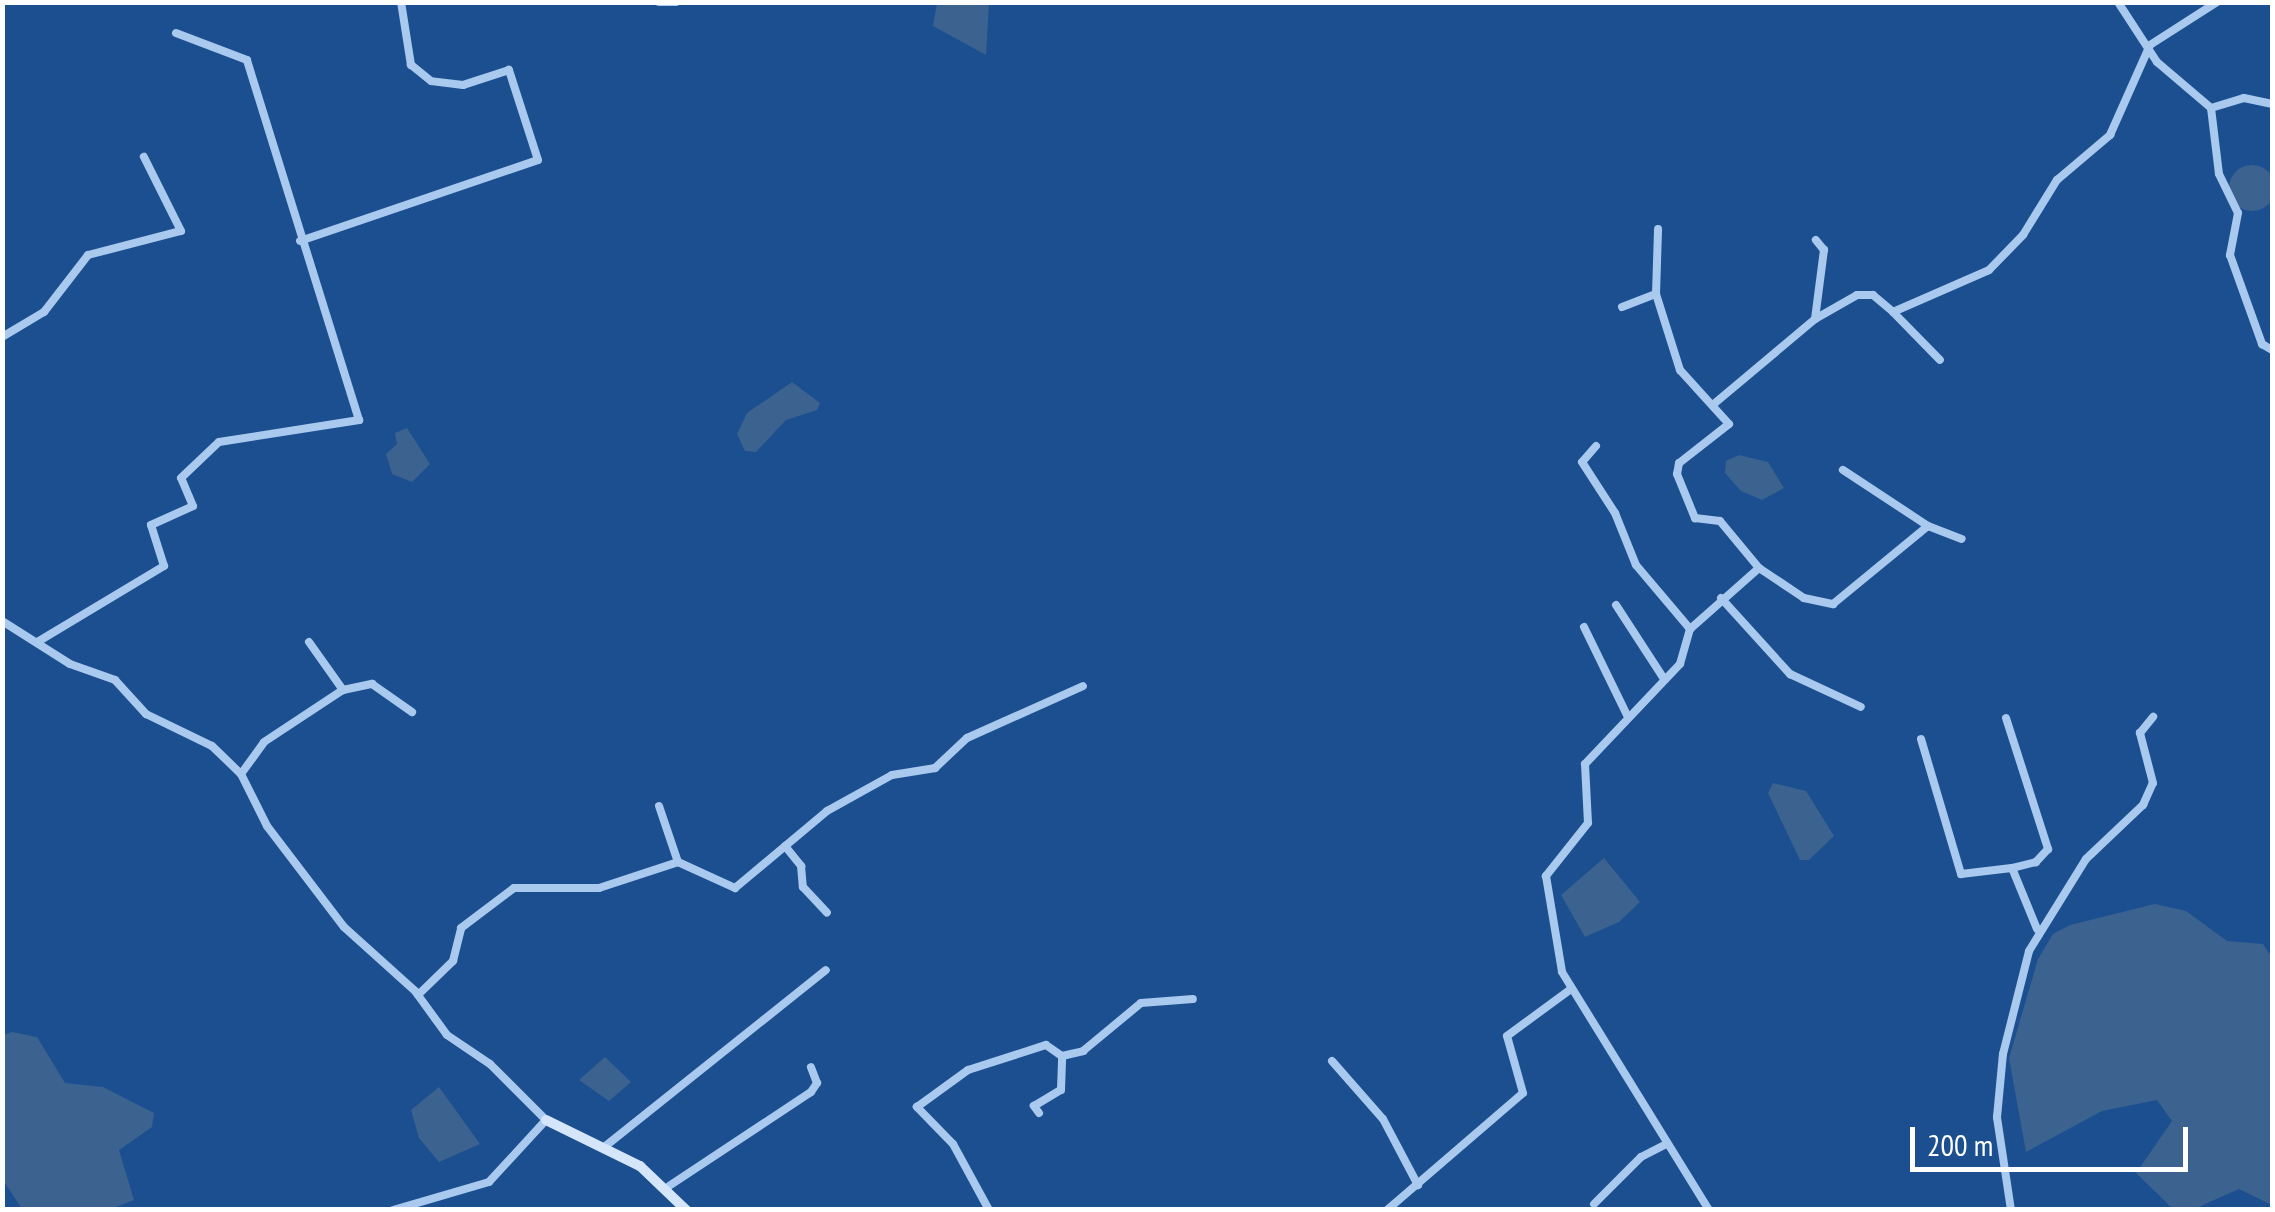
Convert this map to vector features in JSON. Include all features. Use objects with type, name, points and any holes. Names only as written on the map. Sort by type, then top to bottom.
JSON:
[{"type":"street","points":[[300,241],[538,160],[508,70],[463,85],[432,81],[410,65],[401,2]]},
{"type":"street","points":[[659,2],[676,2]]},
{"type":"street","points":[[2118,2],[2150,45],[2157,62],[2211,108],[2219,174],[2238,213],[2230,255],[2262,344],[2272,350]]},
{"type":"street","points":[[1893,312],[1989,270],[2023,235],[2058,180],[2110,135],[2150,45],[2217,2]]},
{"type":"street","points":[[39,641],[164,566],[150,525],[193,506],[181,478],[219,442],[358,420],[247,60],[176,32]]},
{"type":"street","points":[[2211,108],[2244,98],[2272,104]]},
{"type":"street","points":[[2,336],[44,312],[88,255],[181,231],[144,157]]},
{"type":"street","points":[[1658,229],[1656,294],[1680,370],[1715,403],[1728,424],[1679,463],[1677,474],[1694,518],[1720,522],[1760,568],[1804,598],[1832,604],[1928,526]]},
{"type":"street","points":[[1815,319],[1824,250],[1816,240]]},
{"type":"street","points":[[1622,307],[1636,296],[1656,294]]},
{"type":"street","points":[[1715,403],[1815,319],[1857,295],[1874,295],[1940,360]]},
{"type":"street","points":[[1596,446],[1582,462],[1616,513],[1636,565],[1690,629]]},
{"type":"street","points":[[1843,470],[1928,526],[1962,539]]},
{"type":"street","points":[[1709,1210],[1572,989],[1555,948],[1546,876],[1588,823],[1585,764],[1627,715],[1680,664],[1690,629],[1721,598],[1760,568]]},
{"type":"street","points":[[1721,598],[1790,674],[1860,706]]},
{"type":"street","points":[[1616,606],[1664,680]]},
{"type":"street","points":[[2,621],[70,664],[116,680],[146,714],[184,726],[241,774],[267,826],[328,907],[418,995],[447,1035],[490,1064],[546,1120],[669,1186],[686,1210]]},
{"type":"street","points":[[1584,627],[1627,715]]},
{"type":"street","points":[[308,642],[343,690]]},
{"type":"street","points":[[241,774],[264,742],[343,690],[372,684],[412,712]]},
{"type":"street","points":[[418,995],[454,961],[461,928],[514,888],[599,888],[678,862],[735,888],[785,846],[879,782],[935,768],[967,738],[1083,686]]},
{"type":"street","points":[[2012,1210],[1996,1118],[2002,1054],[2037,929],[2086,859],[2142,804],[2153,784],[2140,733],[2153,717]]},
{"type":"street","points":[[1920,739],[1961,874],[2012,868],[2036,862],[2048,849],[2006,718]]},
{"type":"street","points":[[659,806],[678,862]]},
{"type":"street","points":[[785,846],[801,866],[803,887],[827,914]]},
{"type":"street","points":[[2012,868],[2037,929]]},
{"type":"street","points":[[603,1148],[826,970]]},
{"type":"street","points":[[1387,1210],[1522,1093],[1507,1036],[1572,989]]},
{"type":"street","points":[[989,1210],[953,1144],[917,1108],[968,1070],[1046,1046],[1062,1056],[1083,1050],[1142,1002],[1193,999]]},
{"type":"street","points":[[1039,1113],[1034,1106],[1061,1090],[1062,1056]]},
{"type":"street","points":[[1332,1061],[1375,1107],[1418,1185]]},
{"type":"street","points":[[669,1186],[811,1092],[817,1084],[811,1068]]},
{"type":"street","points":[[393,1210],[490,1182],[546,1120]]},
{"type":"street","points":[[1594,1204],[1641,1157],[1666,1144]]},
{"type":"water","points":[[937,3],[989,3],[986,55],[933,26]]},
{"type":"water","points":[[2252,165],[2268,172],[2275,188],[2268,204],[2252,211],[2236,204],[2229,188],[2236,172]]},
{"type":"water","points":[[792,382],[820,403],[817,410],[786,420],[756,452],[745,451],[737,434],[747,413]]},
{"type":"water","points":[[407,428],[430,464],[412,482],[392,474],[386,454],[397,444],[395,433]]},
{"type":"water","points":[[1739,455],[1768,462],[1784,488],[1762,500],[1741,491],[1725,473],[1726,461]]},
{"type":"water","points":[[1773,783],[1806,791],[1834,836],[1809,860],[1800,860],[1768,793]]},
{"type":"water","points":[[1604,858],[1640,902],[1619,922],[1585,937],[1561,895]]},
{"type":"water","points":[[2155,904],[2186,911],[2227,941],[2263,944],[2272,958],[2272,1205],[2239,1189],[2194,1209],[2173,1209],[2136,1173],[2172,1121],[2157,1100],[2102,1111],[2026,1152],[2009,1058],[2038,959],[2053,934],[2070,925]]},
{"type":"water","points":[[12,1032],[37,1037],[65,1083],[103,1087],[154,1113],[152,1127],[119,1150],[134,1200],[111,1209],[22,1209],[3,1180],[3,1035]]},
{"type":"water","points":[[605,1057],[631,1082],[609,1101],[579,1080]]},
{"type":"water","points":[[439,1087],[480,1144],[439,1162],[419,1138],[411,1110]]}]
